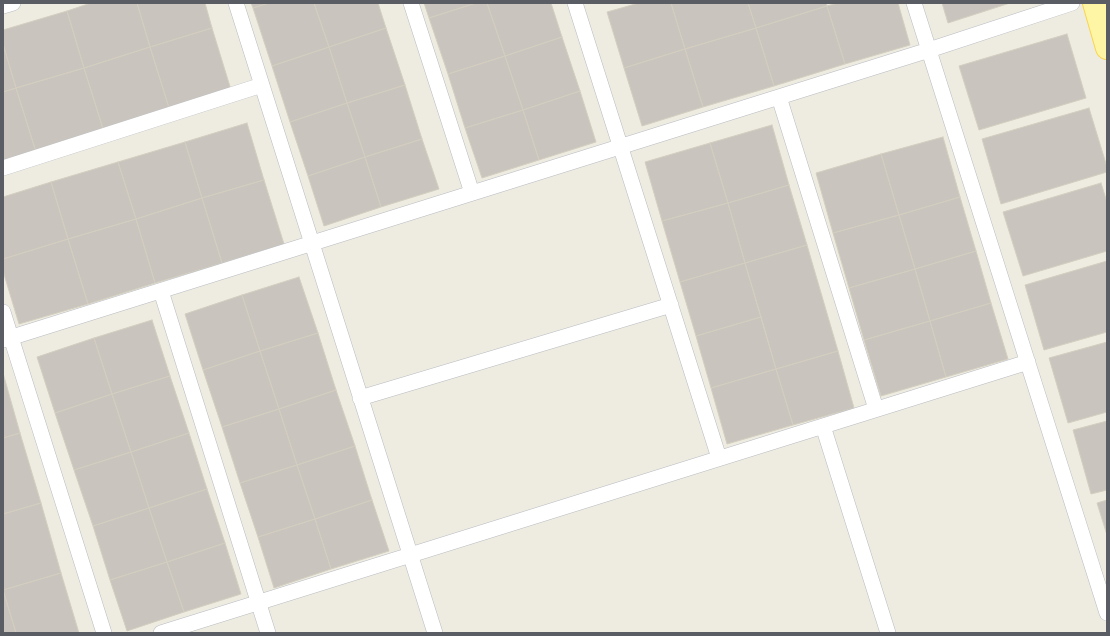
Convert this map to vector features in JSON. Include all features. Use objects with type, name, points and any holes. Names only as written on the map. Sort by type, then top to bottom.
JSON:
[{"type":"main road","points":[[1094,3],[1107,48]]},
{"type":"street","points":[[3,6],[13,3]]},
{"type":"street","points":[[236,3],[435,633]]},
{"type":"street","points":[[411,3],[472,193]]},
{"type":"street","points":[[575,3],[719,458]]},
{"type":"street","points":[[914,3],[1107,613]]},
{"type":"street","points":[[7,339],[929,50],[1072,3]]},
{"type":"street","points":[[3,168],[262,85]]},
{"type":"street","points":[[779,97],[876,409]]},
{"type":"street","points":[[162,291],[268,633]]},
{"type":"street","points":[[360,398],[670,305]]},
{"type":"street","points":[[3,312],[7,339],[104,633]]},
{"type":"street","points":[[161,633],[1028,362]]},
{"type":"street","points":[[823,426],[888,633]]},
{"type":"building","points":[[91,3],[137,3],[150,47],[84,68],[67,11]]},
{"type":"building","points":[[137,3],[205,3],[212,28],[150,47]]},
{"type":"building","points":[[251,3],[269,3],[253,8]]},
{"type":"building","points":[[269,3],[314,3],[329,47],[272,66],[253,8]]},
{"type":"building","points":[[314,3],[378,3],[386,28],[329,47]]},
{"type":"building","points":[[424,3],[476,3],[429,18]]},
{"type":"building","points":[[476,3],[487,3],[505,56],[448,74],[429,18]]},
{"type":"building","points":[[487,3],[551,3],[562,37],[505,56]]},
{"type":"building","points":[[639,3],[671,3],[685,49],[624,68],[607,12]]},
{"type":"building","points":[[671,3],[748,3],[756,28],[685,49]]},
{"type":"building","points":[[748,3],[826,3],[827,6],[756,28]]},
{"type":"building","points":[[838,3],[898,3],[910,45],[845,64],[827,6]]},
{"type":"building","points":[[942,3],[1010,3],[948,23]]},
{"type":"building","points":[[827,6],[845,64],[774,86],[756,28]]},
{"type":"building","points":[[67,11],[84,68],[16,88],[3,44],[3,30]]},
{"type":"building","points":[[212,28],[232,93],[170,111],[150,47]]},
{"type":"building","points":[[386,28],[405,85],[347,103],[329,47]]},
{"type":"building","points":[[756,28],[774,86],[703,107],[685,49]]},
{"type":"building","points":[[1067,34],[1086,98],[979,130],[959,66]]},
{"type":"building","points":[[562,37],[580,91],[523,110],[505,56]]},
{"type":"building","points":[[3,44],[16,88],[3,92]]},
{"type":"building","points":[[150,47],[170,111],[104,132],[84,68]]},
{"type":"building","points":[[329,47],[347,103],[290,122],[272,66]]},
{"type":"building","points":[[685,49],[703,107],[642,126],[624,68]]},
{"type":"building","points":[[505,56],[523,110],[465,128],[448,74]]},
{"type":"building","points":[[84,68],[104,132],[36,152],[16,88]]},
{"type":"building","points":[[405,85],[422,139],[365,157],[347,103]]},
{"type":"building","points":[[16,88],[36,152],[3,162],[3,92]]},
{"type":"building","points":[[580,91],[596,142],[539,160],[523,110]]},
{"type":"building","points":[[347,103],[365,157],[308,176],[290,122]]},
{"type":"building","points":[[1089,108],[1107,167],[1107,172],[1001,204],[982,139]]},
{"type":"building","points":[[523,110],[539,160],[482,178],[465,128]]},
{"type":"building","points":[[247,123],[264,180],[202,198],[185,142]]},
{"type":"building","points":[[772,125],[789,185],[728,203],[710,143]]},
{"type":"building","points":[[943,137],[960,197],[899,215],[881,154]]},
{"type":"building","points":[[422,139],[439,189],[381,207],[365,157]]},
{"type":"building","points":[[185,142],[202,198],[136,219],[118,162]]},
{"type":"building","points":[[710,143],[728,203],[662,221],[645,162]]},
{"type":"building","points":[[881,154],[899,215],[833,233],[816,173]]},
{"type":"building","points":[[365,157],[381,207],[324,226],[308,176]]},
{"type":"building","points":[[118,162],[136,219],[68,239],[51,182]]},
{"type":"building","points":[[264,180],[284,244],[222,263],[202,198]]},
{"type":"building","points":[[51,182],[68,239],[3,259],[3,197]]},
{"type":"building","points":[[1101,183],[1107,202],[1107,251],[1023,276],[1003,212]]},
{"type":"building","points":[[789,185],[807,245],[745,263],[728,203]]},
{"type":"building","points":[[960,197],[976,251],[915,269],[899,215]]},
{"type":"building","points":[[202,198],[222,263],[155,283],[136,219]]},
{"type":"building","points":[[728,203],[745,263],[680,282],[662,221]]},
{"type":"building","points":[[899,215],[915,269],[849,288],[833,233]]},
{"type":"building","points":[[136,219],[155,283],[88,304],[68,239]]},
{"type":"building","points":[[68,239],[88,304],[19,324],[3,271],[3,259]]},
{"type":"building","points":[[807,245],[838,351],[776,369],[745,263]]},
{"type":"building","points":[[976,251],[991,303],[930,321],[915,269]]},
{"type":"building","points":[[1107,261],[1107,332],[1044,350],[1025,285]]},
{"type":"building","points":[[745,263],[761,317],[696,336],[680,282]]},
{"type":"building","points":[[915,269],[930,321],[864,340],[849,288]]},
{"type":"building","points":[[299,277],[318,333],[260,351],[242,295]]},
{"type":"building","points":[[242,295],[260,351],[203,370],[185,314]]},
{"type":"building","points":[[991,303],[1008,359],[946,377],[930,321]]},
{"type":"building","points":[[761,317],[776,369],[711,388],[696,336]]},
{"type":"building","points":[[152,320],[170,376],[112,394],[94,338]]},
{"type":"building","points":[[930,321],[946,377],[881,396],[864,340]]},
{"type":"building","points":[[318,333],[336,390],[279,409],[260,351]]},
{"type":"building","points":[[94,338],[112,394],[55,413],[37,357]]},
{"type":"building","points":[[1107,342],[1107,412],[1068,423],[1049,358]]},
{"type":"building","points":[[260,351],[279,409],[222,427],[203,370]]},
{"type":"building","points":[[838,351],[854,408],[793,425],[776,369]]},
{"type":"building","points":[[776,369],[793,425],[727,444],[711,388]]},
{"type":"building","points":[[3,373],[20,433],[3,438]]},
{"type":"building","points":[[170,376],[189,433],[131,452],[112,394]]},
{"type":"building","points":[[336,390],[355,446],[297,465],[279,409]]},
{"type":"building","points":[[112,394],[131,452],[74,470],[55,413]]},
{"type":"building","points":[[279,409],[297,465],[240,483],[222,427]]},
{"type":"building","points":[[1107,421],[1107,490],[1091,494],[1073,430]]},
{"type":"building","points":[[20,433],[41,503],[3,514],[3,438]]},
{"type":"building","points":[[189,433],[207,489],[149,508],[131,452]]},
{"type":"building","points":[[355,446],[372,500],[315,519],[297,465]]},
{"type":"building","points":[[131,452],[149,508],[93,526],[74,470]]},
{"type":"building","points":[[297,465],[315,519],[258,537],[240,483]]},
{"type":"building","points":[[207,489],[225,543],[167,562],[149,508]]},
{"type":"building","points":[[372,500],[389,551],[331,569],[315,519]]},
{"type":"building","points":[[1107,500],[1107,535],[1097,503]]},
{"type":"building","points":[[41,503],[61,573],[3,590],[3,514]]},
{"type":"building","points":[[149,508],[167,562],[110,580],[93,526]]},
{"type":"building","points":[[315,519],[331,569],[274,588],[258,537]]},
{"type":"building","points":[[225,543],[241,594],[184,612],[167,562]]},
{"type":"building","points":[[167,562],[184,612],[127,631],[110,580]]},
{"type":"building","points":[[61,573],[79,633],[16,633],[3,590]]},
{"type":"building","points":[[3,590],[16,633],[3,633]]}]
